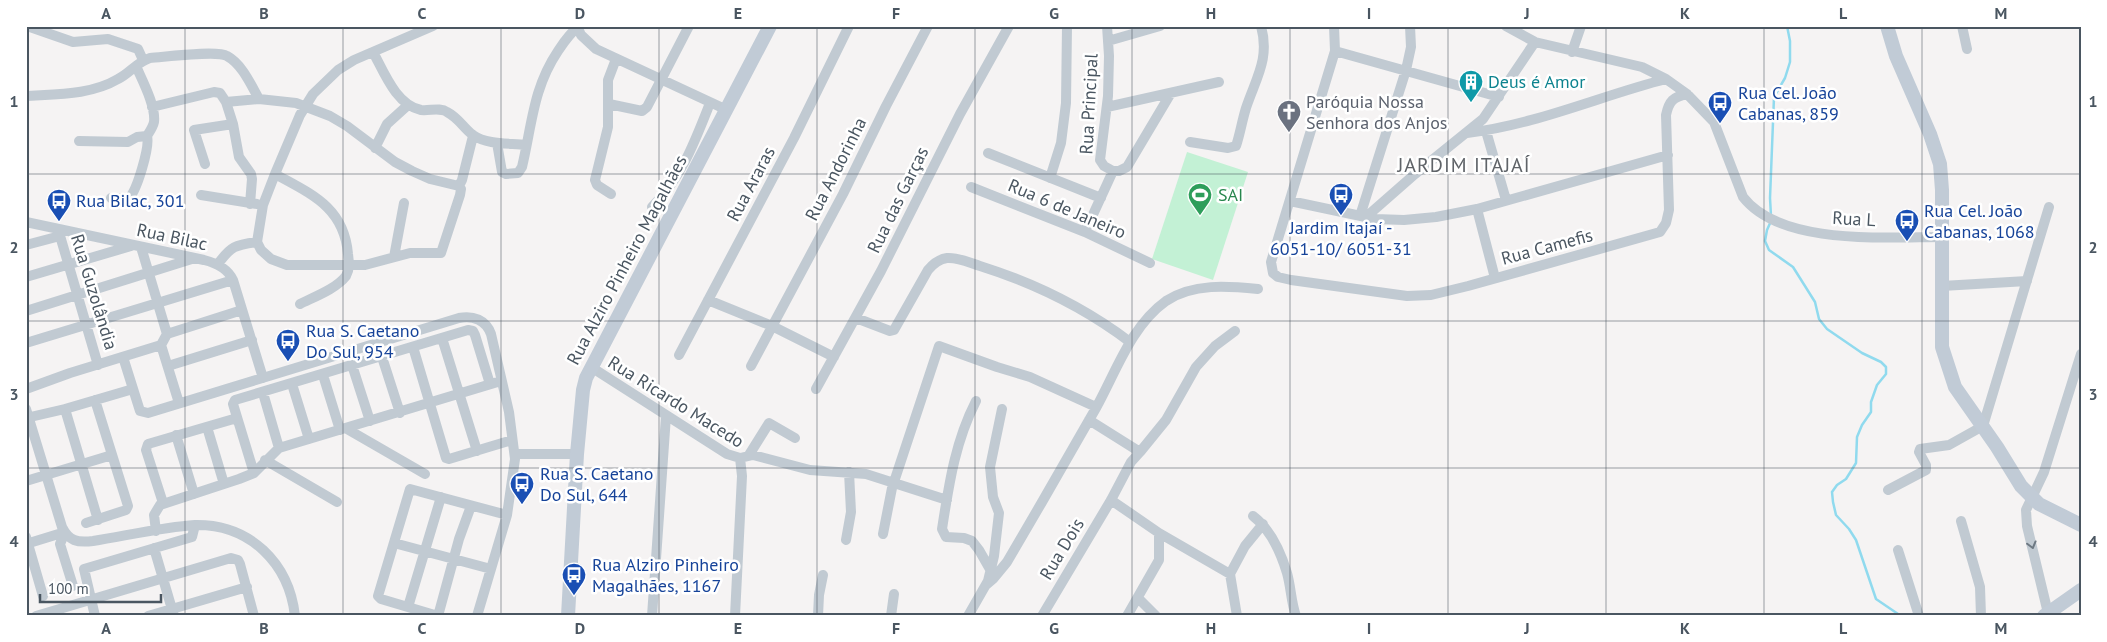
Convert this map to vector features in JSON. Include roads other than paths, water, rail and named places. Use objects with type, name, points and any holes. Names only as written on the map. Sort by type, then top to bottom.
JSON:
[{"type":"street","points":[[27,26],[73,42],[108,39],[138,48],[139,63],[155,118],[154,125],[147,136],[148,146],[134,193],[128,199],[111,198]]},
{"type":"street","points":[[226,102],[259,99],[282,100],[305,106],[338,121],[375,148],[412,171],[430,179],[458,186],[461,189],[460,195],[441,253],[410,253],[365,265],[287,265],[266,255],[257,242],[263,205],[275,174],[305,106],[322,84],[338,70],[372,52],[433,26]]},
{"type":"street","points":[[609,104],[645,110],[689,26]]},
{"type":"street","name":"Rua Alziro Pinheiro Magalhães","points":[[568,616],[577,454],[583,390],[591,367],[770,26]]},
{"type":"street","name":"Rua Araras","points":[[679,355],[794,138],[849,26]]},
{"type":"street","name":"Rua Andorinha","points":[[751,366],[843,194],[928,26]]},
{"type":"street","name":"Rua das Garças","points":[[816,389],[856,318],[960,114],[1009,26]]},
{"type":"street","points":[[1050,178],[1061,143],[1066,103],[1067,26]]},
{"type":"street","name":"Rua Principal","points":[[1086,232],[1113,171],[1104,166],[1100,160],[1107,108],[1107,26]]},
{"type":"street","points":[[1108,41],[1160,26]]},
{"type":"street","points":[[1190,142],[1228,148],[1236,146],[1246,109],[1264,60],[1264,39],[1261,26]]},
{"type":"street","points":[[1334,26],[1335,50],[1290,201],[1363,217],[1404,220],[1436,217],[1477,209],[1668,155]]},
{"type":"street","points":[[1363,217],[1406,70],[1411,47],[1410,26]]},
{"type":"street","name":"Rua L","points":[[1506,26],[1535,42],[1572,52],[1642,66],[1687,94],[1714,122],[1743,198],[1750,206],[1772,219],[1811,232],[1832,236],[1942,237]]},
{"type":"street","points":[[1572,52],[1581,26]]},
{"type":"street","points":[[1887,26],[1896,56],[1930,134],[1940,164],[1942,347],[1948,369],[1956,387],[2021,486],[2031,498],[2054,513],[2081,525]]},
{"type":"street","points":[[1962,26],[1967,49]]},
{"type":"street","points":[[497,142],[501,170],[506,174],[515,174],[520,170],[542,80],[563,44],[577,27],[589,44],[616,59],[727,110]]},
{"type":"street","points":[[1363,217],[1483,119],[1535,42]]},
{"type":"street","points":[[1335,50],[1499,97]]},
{"type":"street","points":[[372,52],[394,89],[408,105],[421,110],[444,110],[458,120],[473,136],[497,142],[526,145]]},
{"type":"street","points":[[26,96],[79,92],[105,85],[117,80],[139,63],[150,58],[220,53],[233,60],[259,99]]},
{"type":"street","points":[[611,194],[594,180],[607,133],[608,80],[616,59]]},
{"type":"street","points":[[1466,133],[1486,131],[1666,80]]},
{"type":"street","points":[[1107,108],[1219,82]]},
{"type":"street","points":[[152,107],[214,92],[220,93],[226,102],[233,124],[239,157],[251,174],[250,204]]},
{"type":"street","points":[[1113,171],[1123,170],[1127,167],[1171,93]]},
{"type":"street","name":"Rua Camefis","points":[[1290,201],[1270,268],[1278,277],[1407,296],[1431,295],[1495,278],[1660,232],[1666,223],[1669,210],[1666,115],[1668,106],[1676,96],[1687,94]]},
{"type":"street","points":[[652,207],[684,165],[694,145],[710,102]]},
{"type":"street","points":[[375,148],[386,124],[408,105]]},
{"type":"street","points":[[205,164],[194,130],[233,124]]},
{"type":"street","points":[[1486,131],[1506,200]]},
{"type":"street","points":[[79,141],[128,142],[137,137],[147,136]]},
{"type":"street","points":[[458,186],[462,180],[473,136]]},
{"type":"street","points":[[988,153],[1101,198]]},
{"type":"street","points":[[275,174],[329,207],[338,219],[347,243],[350,266],[344,278],[300,304]]},
{"type":"street","name":"Rua 6 de Janeiro","points":[[971,187],[1086,232],[1150,263]]},
{"type":"street","points":[[201,195],[263,205]]},
{"type":"street","points":[[394,257],[404,203]]},
{"type":"street","points":[[1888,490],[1926,470],[1926,464],[1919,452],[1920,449],[1949,445],[1983,426],[2049,208]]},
{"type":"street","points":[[1477,209],[1495,278]]},
{"type":"street","name":"Rua Bilac","points":[[26,222],[59,232],[137,246],[218,264],[231,275],[233,280],[263,378]]},
{"type":"street","points":[[26,245],[59,232]]},
{"type":"street","name":"Rua Guzolândia","points":[[59,232],[98,365]]},
{"type":"street","points":[[218,264],[228,250],[235,245],[257,242]]},
{"type":"street","points":[[26,277],[137,246],[149,274],[167,334],[162,345],[179,403]]},
{"type":"street","points":[[26,310],[149,274],[196,258]]},
{"type":"street","points":[[856,318],[890,331],[894,330],[928,270],[936,262],[943,259],[957,259],[1010,275],[1038,288],[1094,318],[1130,342]]},
{"type":"street","points":[[26,343],[233,280]]},
{"type":"street","points":[[1942,286],[2027,281]]},
{"type":"street","points":[[986,585],[1007,562],[1096,408],[1130,342],[1152,315],[1166,301],[1183,292],[1219,286],[1258,289]]},
{"type":"street","points":[[708,300],[772,326],[834,356]]},
{"type":"street","points":[[167,334],[242,310]]},
{"type":"street","points":[[123,357],[140,411],[148,413],[466,317],[480,320],[489,328],[509,412],[512,440],[516,454],[514,478],[507,515],[477,616]]},
{"type":"street","points":[[254,473],[233,404],[236,400],[468,330],[473,331],[490,384]]},
{"type":"street","name":"Rua Dois","points":[[1042,616],[1111,500],[1131,462],[1166,420],[1196,367],[1215,346],[1235,331]]},
{"type":"street","points":[[442,338],[477,451]]},
{"type":"street","points":[[168,366],[252,340]]},
{"type":"street","points":[[26,389],[162,345]]},
{"type":"street","points":[[883,534],[894,482],[939,346],[1030,377],[1096,408]]},
{"type":"street","points":[[413,348],[446,458],[449,459],[512,440]]},
{"type":"street","points":[[2081,354],[2044,472],[2026,510],[2027,526],[2046,614],[2081,590]]},
{"type":"street","points":[[382,357],[400,412]]},
{"type":"street","points":[[352,365],[370,421]]},
{"type":"street","name":"Rua Ricardo Macedo","points":[[591,367],[727,454],[744,456],[734,616]]},
{"type":"street","points":[[323,375],[343,430],[424,474]]},
{"type":"street","points":[[156,531],[154,512],[163,503],[254,473],[279,448],[501,381]]},
{"type":"street","points":[[292,384],[309,439]]},
{"type":"street","points":[[133,389],[65,409],[27,415],[45,475],[68,538],[82,542],[194,525],[229,530],[245,537],[260,547],[281,570],[292,597],[295,616]]},
{"type":"street","points":[[263,392],[279,448]]},
{"type":"street","points":[[86,523],[126,510],[128,506],[95,400]]},
{"type":"street","points":[[976,401],[956,451],[950,472],[942,529],[946,537],[964,538],[972,541],[991,571]]},
{"type":"street","points":[[65,409],[98,520]]},
{"type":"street","points":[[968,616],[986,585],[991,571],[999,513],[992,497],[990,467],[1002,410]]},
{"type":"street","points":[[652,616],[666,416]]},
{"type":"street","points":[[163,503],[146,450],[150,442],[237,418]]},
{"type":"street","points":[[1089,420],[1140,452]]},
{"type":"street","points":[[795,438],[769,423],[744,456],[810,470],[878,476],[947,500]]},
{"type":"street","points":[[207,427],[224,484]]},
{"type":"street","points":[[176,435],[194,494]]},
{"type":"street","points":[[516,454],[577,454]]},
{"type":"street","points":[[26,480],[112,455]]},
{"type":"street","points":[[265,460],[337,502]]},
{"type":"street","points":[[846,540],[851,512],[849,472]]},
{"type":"street","points":[[471,506],[438,616],[378,596],[410,489],[507,515]]},
{"type":"street","points":[[408,607],[441,497]]},
{"type":"street","points":[[1111,500],[1159,533],[1230,574]]},
{"type":"street","points":[[1254,516],[1263,524],[1278,551],[1287,574],[1296,616]]},
{"type":"street","points":[[1961,521],[1980,588],[1982,616]]},
{"type":"street","points":[[1237,616],[1230,574],[1245,546],[1263,524]]},
{"type":"street","points":[[95,616],[84,569],[192,537],[194,525]]},
{"type":"street","points":[[43,596],[27,541],[65,532]]},
{"type":"street","points":[[65,532],[60,544],[73,586]]},
{"type":"street","points":[[1127,616],[1159,560],[1159,533]]},
{"type":"street","points":[[394,543],[491,569]]},
{"type":"street","points":[[154,548],[173,612]]},
{"type":"street","points":[[1898,550],[1919,616]]},
{"type":"street","points":[[36,616],[231,558],[238,560],[254,616]]},
{"type":"street","points":[[818,616],[818,595],[823,576]]},
{"type":"street","points":[[148,616],[173,612],[247,587]]},
{"type":"street","points":[[891,616],[894,594]]},
{"type":"street","points":[[1138,598],[1156,616]]},
{"type":"waterway","points":[[1771,216],[1774,97],[1785,78],[1790,62],[1790,41],[1787,26]]},
{"type":"waterway","points":[[1771,221],[1765,241],[1769,250],[1793,267],[1815,302],[1819,319],[1827,329],[1886,367],[1886,374],[1877,385],[1871,402],[1871,412],[1862,425],[1857,437],[1856,463],[1846,479],[1837,485],[1832,492],[1836,515],[1856,540],[1876,599],[1901,616]]},
{"type":"place","name":"Deus é Amor","points":[[1471,103]]},
{"type":"place","name":"Rua Cel. João Cabanas, 859","points":[[1720,124]]},
{"type":"place","name":"Paróquia Nossa Senhora dos Anjos","points":[[1289,133]]},
{"type":"place","name":"SAI","points":[[1200,216]]},
{"type":"place","name":"Jardim Itajaí - 6051-10/ 6051-31","points":[[1341,216]]},
{"type":"place","name":"Rua Bilac, 301","points":[[59,222]]},
{"type":"place","name":"Rua Cel. João Cabanas, 1068","points":[[1907,242]]},
{"type":"place","name":"Rua S. Caetano Do Sul, 954","points":[[288,362]]},
{"type":"place","name":"Rua S. Caetano Do Sul, 644","points":[[522,505]]},
{"type":"place","name":"Rua Alziro Pinheiro Magalhães, 1167","points":[[574,596]]},
{"type":"district","name":"JARDIM ITAJAÍ","points":[[1464,165]]}]
